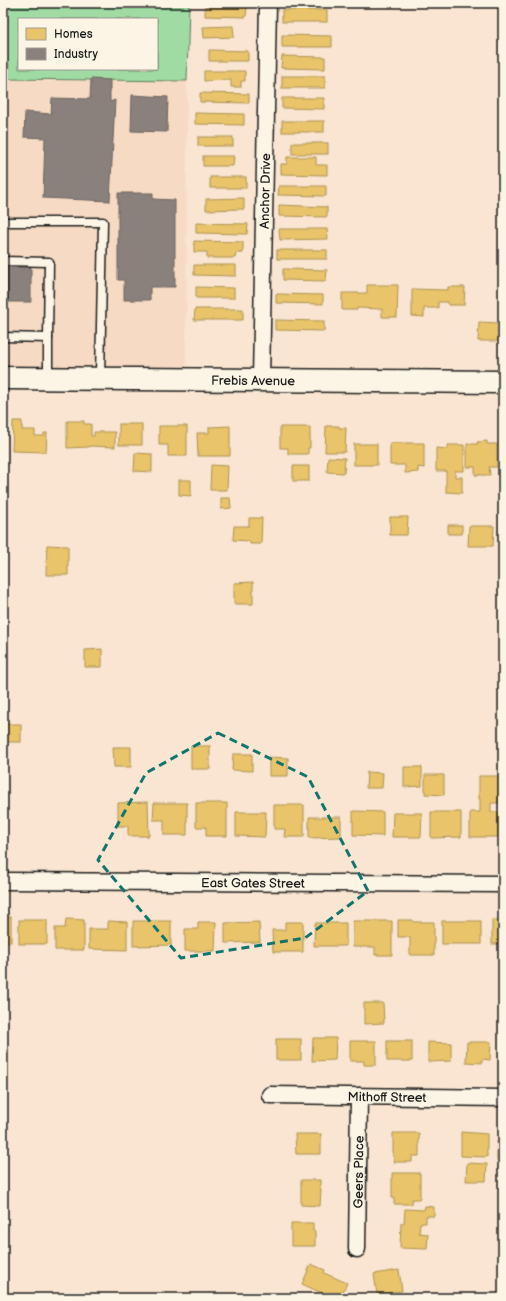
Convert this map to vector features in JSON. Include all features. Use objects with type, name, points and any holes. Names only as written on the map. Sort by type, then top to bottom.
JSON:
[{"type":"main road","name":"Frebis Avenue","points":[[3,378],[503,382]]},
{"type":"street","name":"Anchor Drive","points":[[261,380],[268,3]]},
{"type":"street","name":"East Gates Street","points":[[3,881],[503,884]]},
{"type":"street","name":"Mithoff Street","points":[[270,1095],[503,1098]]},
{"type":"street","name":"Geers Place","points":[[357,1249],[359,1096]]},
{"type":"lane","points":[[3,222],[103,222],[100,379]]},
{"type":"lane","points":[[3,262],[50,262],[48,378]]},
{"type":"lane","points":[[3,337],[48,338]]},
{"type":"highlighted area","points":[[218,733],[308,777],[368,891],[305,938],[181,958],[98,860],[146,773]]},
{"type":"shaded area","points":[[3,79],[187,81],[186,381],[3,378]]},
{"type":"green space","points":[[3,3],[189,3],[187,81],[3,79]]},
{"type":"building: Homes","points":[[205,6],[247,7],[246,17],[205,16]]},
{"type":"building: Homes","points":[[282,10],[327,10],[327,22],[282,22]]},
{"type":"building: Homes","points":[[233,26],[234,37],[204,38],[203,27]]},
{"type":"building: Homes","points":[[282,35],[332,36],[332,47],[282,47]]},
{"type":"building: Homes","points":[[209,50],[248,51],[248,61],[209,61]]},
{"type":"building: Homes","points":[[282,56],[325,57],[325,69],[281,68]]},
{"type":"building: Homes","points":[[204,71],[245,71],[245,81],[241,81],[241,87],[231,87],[231,80],[204,81]]},
{"type":"building: Homes","points":[[282,76],[325,76],[325,88],[282,88]]},
{"type":"building: Homes","points":[[200,93],[249,94],[249,103],[200,102]]},
{"type":"building: Homes","points":[[282,98],[324,98],[324,109],[282,108]]},
{"type":"building: Homes","points":[[195,113],[244,114],[244,125],[195,124]]},
{"type":"building: Homes","points":[[282,121],[324,121],[324,132],[282,132]]},
{"type":"building: Homes","points":[[198,137],[233,137],[233,146],[198,146]]},
{"type":"building: Homes","points":[[292,143],[328,143],[328,154],[292,154]]},
{"type":"building: Homes","points":[[203,156],[234,156],[233,166],[203,166]]},
{"type":"building: Homes","points":[[287,157],[316,157],[316,165],[327,165],[327,175],[281,174],[281,164],[287,164]]},
{"type":"building: Homes","points":[[210,177],[246,177],[246,188],[210,188]]},
{"type":"building: Homes","points":[[279,186],[326,186],[326,196],[278,195]]},
{"type":"building: Homes","points":[[244,198],[244,209],[206,210],[206,199]]},
{"type":"building: Homes","points":[[279,205],[327,207],[327,217],[279,216]]},
{"type":"building: Homes","points":[[196,223],[248,224],[247,234],[196,233]]},
{"type":"building: Homes","points":[[279,229],[327,229],[328,239],[280,240]]},
{"type":"building: Homes","points":[[194,241],[243,242],[243,253],[236,253],[235,258],[207,258],[207,252],[194,252]]},
{"type":"building: Homes","points":[[277,250],[327,250],[327,259],[277,259]]},
{"type":"building: Homes","points":[[194,265],[236,265],[236,276],[194,275]]},
{"type":"building: Homes","points":[[283,269],[327,270],[326,281],[283,280]]},
{"type":"building: Homes","points":[[367,285],[398,285],[397,317],[382,317],[382,309],[357,308],[357,310],[342,310],[342,293],[367,293]]},
{"type":"building: Homes","points":[[196,287],[234,288],[234,298],[196,298]]},
{"type":"building: Homes","points":[[448,287],[465,287],[464,305],[448,305],[448,302],[438,302],[438,308],[424,308],[424,317],[412,316],[412,289],[448,290]]},
{"type":"building: Homes","points":[[276,294],[323,295],[323,304],[276,303]]},
{"type":"building: Homes","points":[[195,309],[243,309],[243,320],[194,320]]},
{"type":"building: Homes","points":[[275,320],[324,321],[324,331],[275,330]]},
{"type":"building: Homes","points":[[479,322],[500,323],[500,341],[478,341]]},
{"type":"building: Homes","points":[[13,421],[22,421],[22,430],[35,430],[35,436],[44,436],[44,433],[47,433],[46,452],[12,451]]},
{"type":"building: Homes","points":[[67,421],[84,421],[84,424],[91,424],[91,436],[94,436],[94,432],[115,432],[115,447],[89,446],[67,448]]},
{"type":"building: Homes","points":[[119,424],[142,424],[142,445],[119,445]]},
{"type":"building: Homes","points":[[159,426],[187,426],[187,456],[168,456],[168,445],[159,445]]},
{"type":"building: Homes","points":[[230,426],[230,456],[198,456],[197,433],[209,433],[209,427]]},
{"type":"building: Homes","points":[[326,426],[339,426],[339,428],[346,428],[345,452],[325,452]]},
{"type":"building: Homes","points":[[280,427],[310,427],[310,448],[308,448],[308,454],[288,454],[288,448],[280,448]]},
{"type":"building: Homes","points":[[487,441],[487,444],[497,444],[497,467],[489,467],[490,475],[475,475],[475,467],[467,467],[467,444],[478,444],[477,442]]},
{"type":"building: Homes","points":[[390,443],[424,443],[424,468],[418,467],[418,472],[405,473],[405,465],[390,465]]},
{"type":"building: Homes","points":[[354,444],[377,444],[377,465],[354,465]]},
{"type":"building: Homes","points":[[448,445],[464,445],[464,471],[455,471],[455,477],[462,477],[462,493],[446,492],[446,471],[436,471],[436,448],[448,449]]},
{"type":"building: Homes","points":[[135,453],[152,454],[152,472],[134,471]]},
{"type":"building: Homes","points":[[328,457],[345,458],[344,473],[327,472]]},
{"type":"building: Homes","points":[[211,465],[228,466],[227,490],[210,490]]},
{"type":"building: Homes","points":[[293,466],[309,466],[309,481],[293,481]]},
{"type":"building: Homes","points":[[179,480],[191,480],[191,496],[179,495]]},
{"type":"building: Homes","points":[[221,498],[230,498],[231,508],[221,509]]},
{"type":"building: Homes","points":[[390,517],[408,517],[407,535],[390,535]]},
{"type":"building: Homes","points":[[249,518],[262,518],[261,544],[250,544],[250,541],[233,540],[234,526],[249,526]]},
{"type":"building: Homes","points":[[448,525],[462,525],[462,534],[448,534]]},
{"type":"building: Homes","points":[[469,526],[494,526],[493,546],[468,546]]},
{"type":"building: Homes","points":[[47,545],[68,546],[68,575],[46,575]]},
{"type":"building: Homes","points":[[253,582],[253,604],[234,604],[234,583]]},
{"type":"building: Homes","points":[[3,646],[5,646],[5,690],[3,690]]},
{"type":"building: Homes","points":[[102,649],[102,667],[85,667],[85,650]]},
{"type":"building: Homes","points":[[3,724],[21,724],[21,742],[3,742]]},
{"type":"building: Homes","points":[[191,746],[210,746],[210,769],[191,769]]},
{"type":"building: Homes","points":[[113,747],[131,747],[131,767],[114,767]]},
{"type":"building: Homes","points":[[3,751],[5,751],[5,771],[3,771]]},
{"type":"building: Homes","points":[[233,754],[252,754],[252,771],[232,770]]},
{"type":"building: Homes","points":[[269,757],[288,758],[288,776],[269,776]]},
{"type":"building: Homes","points":[[404,767],[422,767],[422,786],[404,787]]},
{"type":"building: Homes","points":[[367,772],[383,773],[382,788],[366,788]]},
{"type":"building: Homes","points":[[425,775],[444,775],[444,795],[425,794]]},
{"type":"building: Homes","points":[[479,776],[499,776],[499,803],[491,803],[491,812],[498,812],[498,837],[470,837],[470,812],[480,812]]},
{"type":"building: Homes","points":[[148,802],[149,836],[128,836],[128,826],[118,826],[118,803]]},
{"type":"building: Homes","points":[[154,803],[187,803],[187,835],[164,835],[164,820],[153,820]]},
{"type":"building: Homes","points":[[196,803],[227,803],[227,836],[206,836],[206,827],[196,827]]},
{"type":"building: Homes","points":[[274,805],[304,805],[304,837],[284,837],[285,829],[274,829]]},
{"type":"building: Homes","points":[[353,811],[383,812],[383,836],[353,835]]},
{"type":"building: Homes","points":[[236,812],[266,812],[265,837],[236,836]]},
{"type":"building: Homes","points":[[431,812],[461,812],[461,837],[431,838]]},
{"type":"building: Homes","points":[[393,813],[422,813],[421,837],[392,837]]},
{"type":"building: Homes","points":[[309,817],[341,817],[341,837],[309,838]]},
{"type":"building: Homes","points":[[3,917],[11,917],[11,942],[3,942]]},
{"type":"building: Homes","points":[[66,919],[84,920],[84,950],[55,950],[55,928],[65,928]]},
{"type":"building: Homes","points":[[19,920],[47,920],[47,944],[19,944]]},
{"type":"building: Homes","points":[[398,920],[434,922],[434,955],[410,955],[410,937],[398,937]]},
{"type":"building: Homes","points":[[492,920],[503,920],[503,944],[492,944]]},
{"type":"building: Homes","points":[[108,921],[127,922],[127,950],[89,949],[89,929],[108,929]]},
{"type":"building: Homes","points":[[133,921],[171,921],[171,945],[133,946]]},
{"type":"building: Homes","points":[[353,921],[392,921],[392,955],[375,955],[375,947],[353,947]]},
{"type":"building: Homes","points":[[442,921],[481,921],[481,944],[442,944]]},
{"type":"building: Homes","points":[[198,922],[216,922],[215,951],[185,951],[185,929],[198,929]]},
{"type":"building: Homes","points":[[259,922],[260,942],[225,943],[225,923]]},
{"type":"building: Homes","points":[[285,922],[303,922],[303,952],[273,952],[272,930],[285,930]]},
{"type":"building: Homes","points":[[315,923],[346,923],[346,946],[314,946]]},
{"type":"building: Homes","points":[[364,1003],[383,1003],[384,1023],[364,1024]]},
{"type":"building: Homes","points":[[313,1038],[336,1038],[335,1060],[312,1061]]},
{"type":"building: Homes","points":[[276,1039],[301,1039],[301,1060],[276,1060]]},
{"type":"building: Homes","points":[[350,1041],[376,1041],[376,1065],[364,1065],[364,1061],[350,1061]]},
{"type":"building: Homes","points":[[387,1041],[412,1041],[412,1061],[387,1061]]},
{"type":"building: Homes","points":[[428,1042],[451,1043],[451,1061],[428,1062]]},
{"type":"building: Homes","points":[[467,1042],[491,1042],[490,1060],[482,1059],[482,1063],[466,1062]]},
{"type":"building: Homes","points":[[461,1132],[487,1134],[487,1157],[461,1156]]},
{"type":"building: Homes","points":[[393,1133],[419,1133],[419,1156],[412,1156],[412,1162],[394,1162]]},
{"type":"building: Homes","points":[[295,1134],[321,1134],[321,1154],[296,1154]]},
{"type":"building: Homes","points":[[497,1142],[503,1142],[503,1160],[497,1160]]},
{"type":"building: Homes","points":[[467,1163],[487,1164],[486,1181],[466,1181]]},
{"type":"building: Homes","points":[[392,1173],[420,1173],[420,1199],[412,1199],[412,1204],[394,1204],[394,1198],[392,1198]]},
{"type":"building: Homes","points":[[301,1180],[320,1180],[320,1206],[301,1205]]},
{"type":"building: Homes","points":[[425,1206],[434,1207],[434,1216],[426,1216],[426,1223],[420,1223],[419,1233],[428,1234],[427,1249],[400,1248],[401,1223],[404,1223],[405,1209],[424,1210]]},
{"type":"building: Homes","points":[[291,1223],[313,1223],[313,1231],[315,1231],[315,1246],[291,1246]]},
{"type":"building: Homes","points":[[311,1264],[325,1270],[324,1273],[347,1283],[340,1298],[333,1298],[302,1284]]},
{"type":"building: Homes","points":[[399,1270],[402,1291],[377,1294],[374,1274]]},
{"type":"building: Industry","points":[[91,79],[110,80],[110,102],[115,100],[110,201],[43,198],[45,138],[24,137],[25,112],[51,114],[52,98],[90,99]]},
{"type":"building: Industry","points":[[132,95],[168,97],[167,132],[131,131]]},
{"type":"building: Industry","points":[[118,193],[153,193],[153,199],[175,200],[175,287],[150,287],[150,300],[124,300],[124,280],[118,280]]},
{"type":"building: Industry","points":[[31,267],[31,302],[3,302],[3,268]]}]
